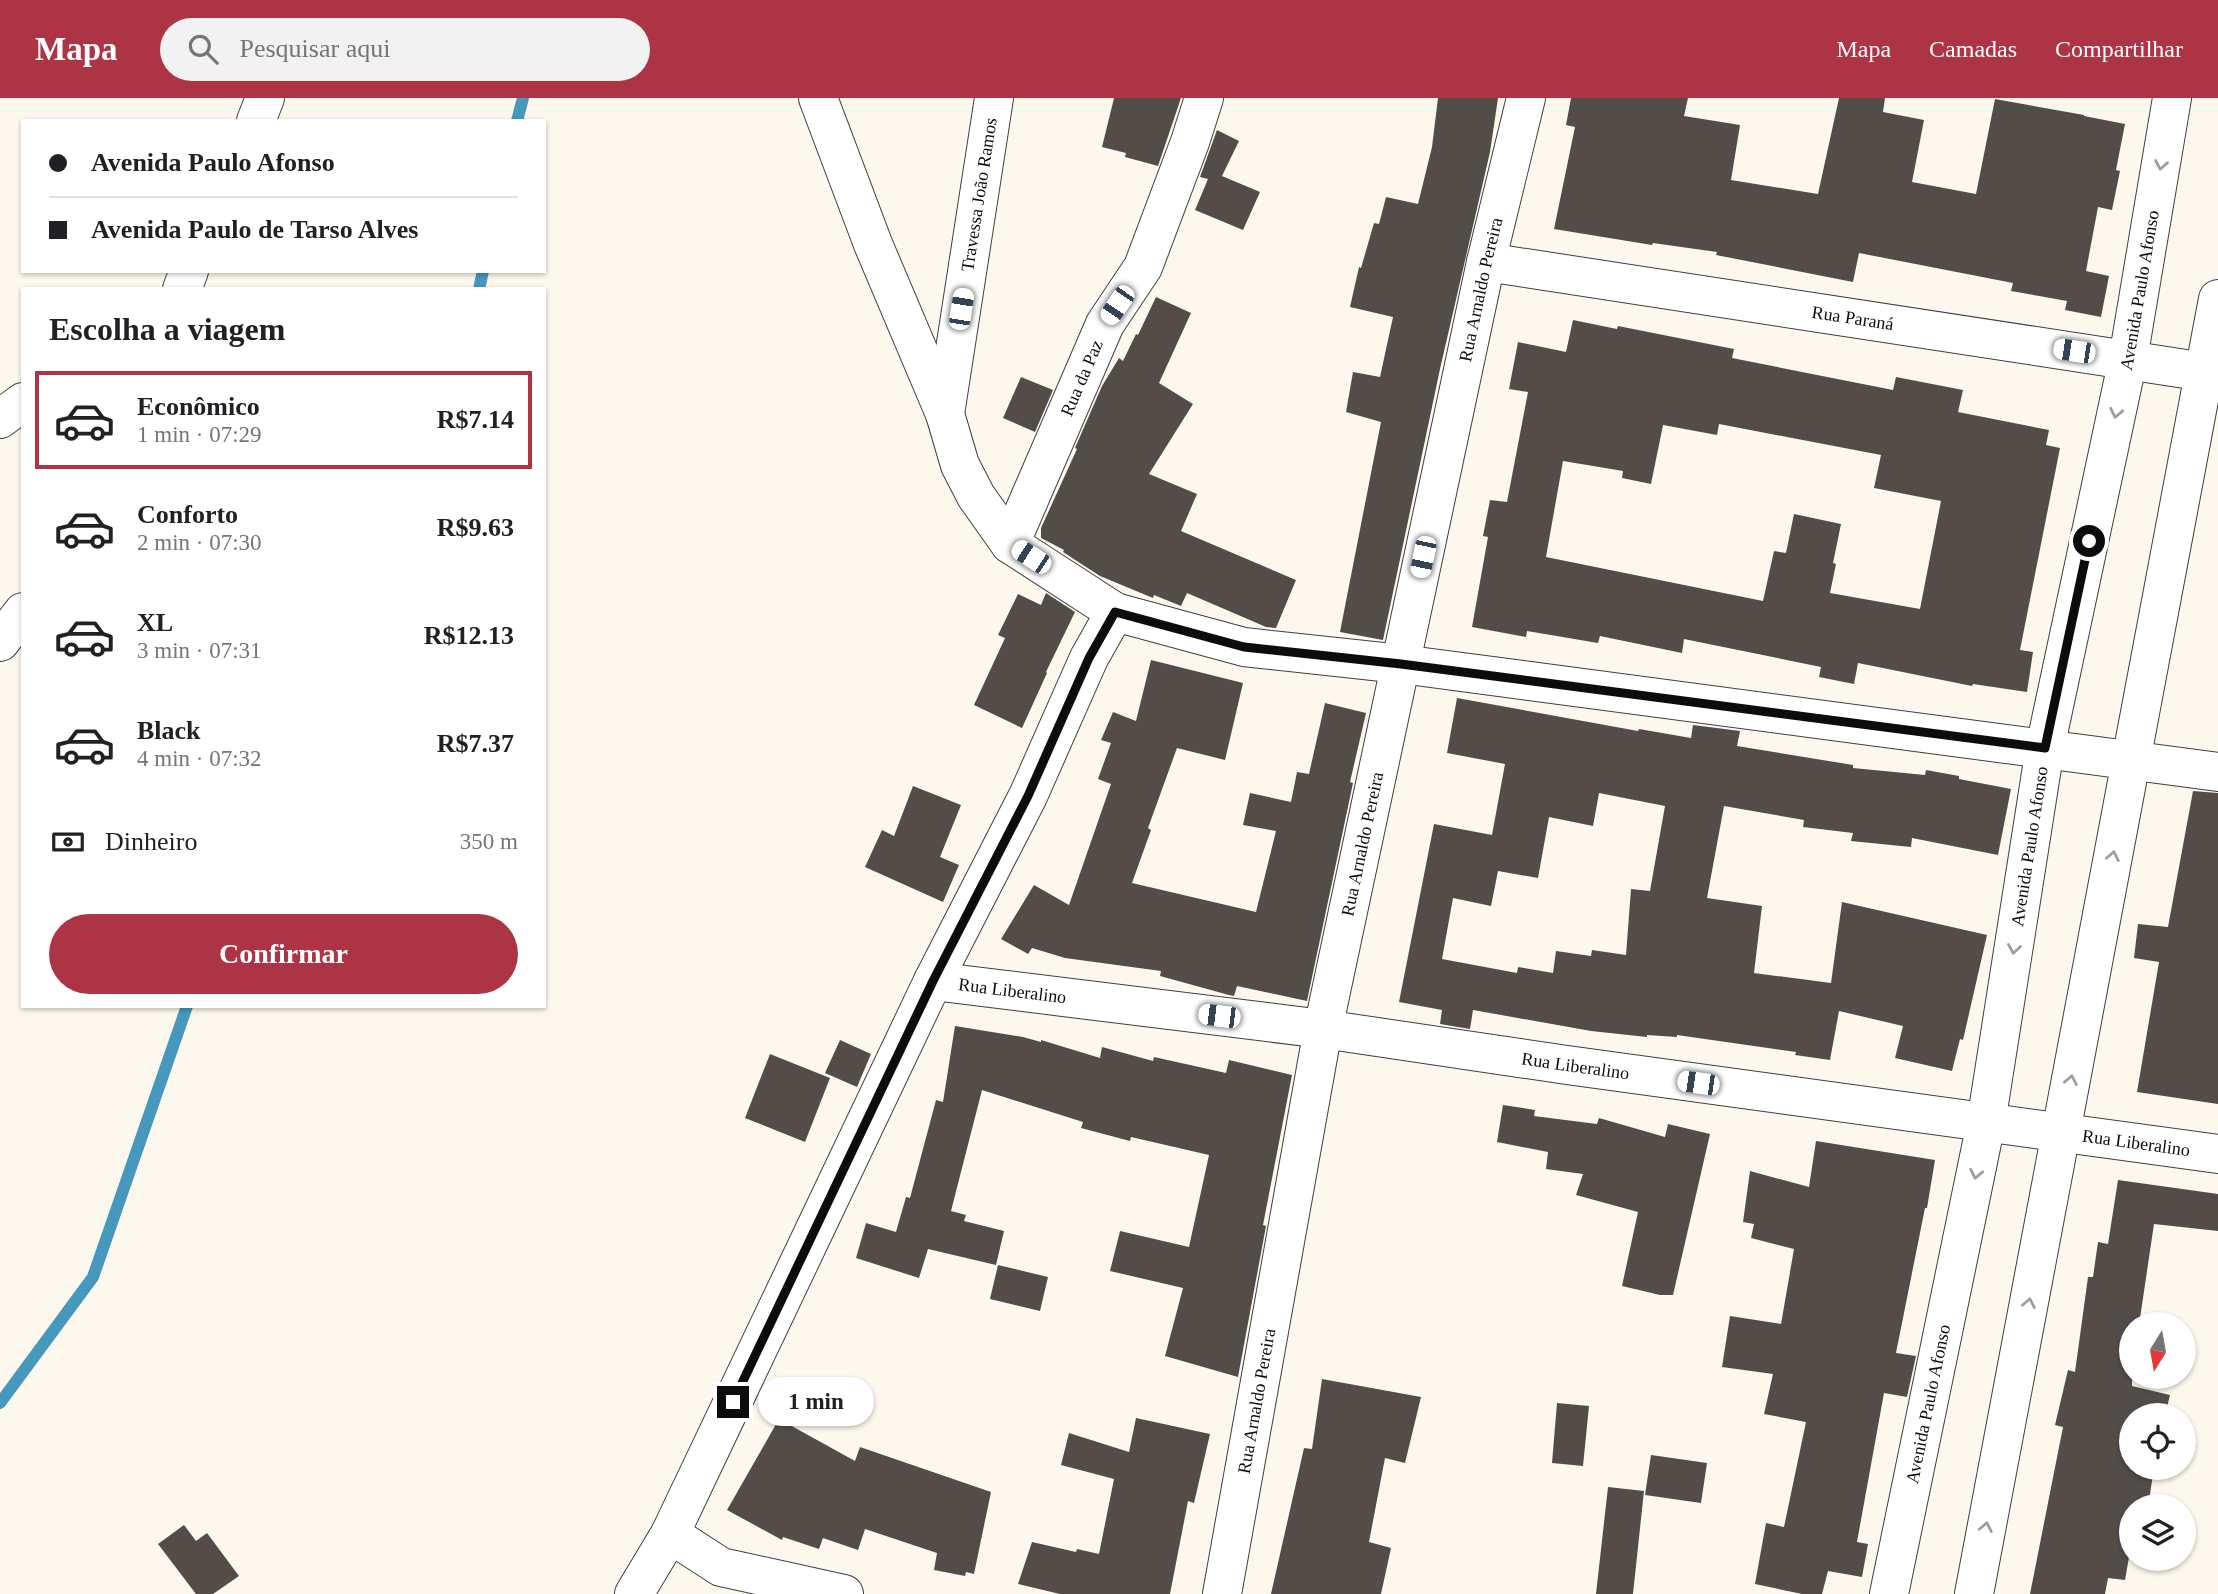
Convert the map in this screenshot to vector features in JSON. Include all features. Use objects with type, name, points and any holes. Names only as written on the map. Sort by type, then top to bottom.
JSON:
[{"type":"street","points":[[257,119],[265,98]]},
{"type":"street","points":[[818,98],[873,244],[945,414],[960,465],[976,496],[1010,544],[1115,612],[1244,647],[1401,664],[2218,772]]},
{"type":"street","name":"Travessa João Ramos","points":[[945,414],[994,98]]},
{"type":"street","name":"Rua da Paz","points":[[1010,544],[1105,324],[1143,267],[1191,142],[1204,98]]},
{"type":"street","name":"Rua Arnaldo Pereira","points":[[1222,1594],[1324,1029],[1486,262],[1525,98]]},
{"type":"street","name":"Avenida Paulo Afonso","points":[[1888,1594],[1986,1123],[2045,748],[2128,359],[2172,98]]},
{"type":"street","name":"Rua Paraná","points":[[1486,262],[2211,373]]},
{"type":"street","points":[[1974,1594],[2131,762],[2211,373],[2218,299]]},
{"type":"street","points":[[0,419],[21,403]]},
{"type":"street","points":[[634,1594],[670,1534],[933,981],[1028,796],[1089,658],[1115,612]]},
{"type":"street","points":[[0,642],[21,615]]},
{"type":"street","name":"Rua Liberalino","points":[[933,981],[1324,1029],[2218,1154]]},
{"type":"street","points":[[670,1534],[721,1567],[845,1594]]},
{"type":"building","points":[[1114,98],[1181,98],[1158,166],[1102,147]]},
{"type":"building","points":[[1438,98],[1498,98],[1490,152],[1440,369],[1383,640],[1340,632],[1381,422],[1346,412],[1353,372],[1380,377],[1393,317],[1350,307],[1359,267],[1361,268],[1374,223],[1379,224],[1386,197],[1418,204],[1432,147]]},
{"type":"building","points":[[1571,98],[1688,98],[1684,116],[1740,125],[1731,180],[1818,194],[1839,98],[1885,98],[1883,112],[1924,120],[1912,182],[1976,194],[1995,99],[2125,124],[2112,210],[2098,207],[2086,271],[2109,276],[2101,317],[2065,310],[2067,301],[2011,291],[2013,283],[1859,253],[1853,282],[1716,255],[1717,252],[1652,245],[1554,229],[1575,127],[1566,125]]},
{"type":"building","points":[[1217,130],[1239,141],[1222,176],[1260,192],[1243,230],[1195,210],[1208,179],[1200,177]]},
{"type":"building","points":[[1156,297],[1191,313],[1159,383],[1193,404],[1149,474],[1197,494],[1181,531],[1296,580],[1276,628],[1266,627],[1187,593],[1181,606],[1154,595],[1153,598],[1100,576],[1063,552],[1064,550],[1041,538],[1041,528],[1102,386],[1119,358],[1123,361]]},
{"type":"building","points":[[1573,320],[1617,329],[1618,326],[1734,349],[1732,358],[1893,390],[1896,377],[1963,390],[1958,412],[2049,430],[2046,445],[2060,448],[2020,650],[2033,652],[2027,692],[1972,686],[1858,663],[1854,684],[1819,677],[1821,667],[1684,639],[1682,653],[1600,636],[1598,643],[1527,631],[1526,637],[1472,627],[1488,537],[1483,536],[1490,500],[1507,502],[1528,392],[1509,389],[1518,342],[1566,352]],"holes":[[[1719,424],[1881,455],[1874,488],[1941,501],[1920,609],[1830,593],[1841,524],[1794,514],[1786,553],[1774,551],[1763,601],[1546,557],[1563,461],[1623,471],[1622,478],[1651,484],[1663,425],[1717,435]]]},
{"type":"building","points":[[1021,377],[1053,390],[1035,432],[1003,418]]},
{"type":"building","points":[[1046,593],[1075,612],[1022,728],[974,705],[1005,638],[998,635],[1018,594],[1041,605]]},
{"type":"building","points":[[1151,660],[1243,683],[1225,760],[1177,748],[1148,828],[1151,830],[1132,883],[1256,912],[1276,831],[1243,825],[1250,793],[1291,802],[1297,772],[1309,774],[1325,703],[1366,713],[1307,1001],[1237,986],[1234,996],[1229,995],[1160,976],[1161,971],[1065,958],[1032,948],[1028,954],[1001,939],[1034,885],[1069,905],[1111,784],[1098,779],[1111,743],[1101,740],[1113,712],[1136,721]]},
{"type":"building","points":[[1457,698],[1691,738],[1693,725],[1740,731],[1737,746],[1853,765],[1853,768],[1925,775],[1926,770],[2011,789],[1998,855],[1912,838],[1911,847],[1851,841],[1853,833],[1803,827],[1804,820],[1724,806],[1707,898],[1762,906],[1754,973],[1831,983],[1842,902],[1987,935],[1963,1040],[1960,1039],[1952,1071],[1895,1058],[1903,1026],[1839,1011],[1830,1060],[1795,1055],[1796,1052],[1677,1035],[1647,1037],[1591,1031],[1473,1010],[1470,1029],[1440,1024],[1442,1010],[1399,1002],[1434,824],[1492,835],[1505,764],[1447,753]],"holes":[[[1599,793],[1665,806],[1650,891],[1631,889],[1626,955],[1592,950],[1591,956],[1556,951],[1553,973],[1518,967],[1517,973],[1442,959],[1453,898],[1491,906],[1498,871],[1538,878],[1549,817],[1593,826]]]},
{"type":"building","points":[[913,786],[961,805],[940,857],[959,865],[943,902],[865,867],[882,830],[894,836]]},
{"type":"building","points":[[2193,791],[2218,793],[2218,1104],[2137,1092],[2159,962],[2134,958],[2138,924],[2168,927]]},
{"type":"building","points":[[955,1026],[1041,1040],[1100,1058],[1102,1047],[1153,1061],[1154,1057],[1226,1073],[1229,1060],[1292,1075],[1263,1225],[1266,1226],[1238,1377],[1165,1356],[1183,1288],[1110,1271],[1120,1231],[1189,1247],[1209,1155],[1131,1137],[1130,1141],[1081,1128],[1083,1122],[982,1090],[951,1211],[966,1215],[964,1221],[1004,1231],[996,1265],[928,1249],[919,1278],[856,1258],[866,1223],[896,1232],[906,1197],[910,1198],[936,1100],[943,1102]]},
{"type":"building","points":[[840,1040],[871,1054],[857,1087],[825,1073]]},
{"type":"building","points":[[770,1054],[830,1078],[805,1142],[745,1118]]},
{"type":"building","points":[[1503,1105],[1535,1110],[1534,1116],[1597,1124],[1599,1118],[1665,1137],[1668,1124],[1710,1134],[1673,1295],[1660,1295],[1622,1286],[1638,1212],[1576,1195],[1583,1174],[1546,1169],[1548,1152],[1497,1142]]},
{"type":"building","points":[[1816,1141],[1935,1160],[1896,1353],[1916,1356],[1907,1397],[1884,1393],[1857,1542],[1868,1544],[1862,1577],[1828,1571],[1822,1594],[1802,1594],[1755,1584],[1766,1523],[1784,1527],[1806,1422],[1764,1414],[1773,1374],[1722,1367],[1730,1316],[1781,1324],[1794,1249],[1751,1238],[1754,1224],[1743,1222],[1750,1171],[1809,1187]]},
{"type":"building","points":[[2118,1180],[2218,1194],[2218,1231],[2154,1224],[2141,1312],[2119,1312],[2119,1390],[2149,1390],[2170,1395],[2168,1403],[2119,1403],[2119,1480],[2152,1480],[2150,1494],[2119,1494],[2119,1571],[2127,1571],[2125,1580],[2108,1578],[2105,1594],[2030,1594],[2063,1427],[2055,1425],[2068,1370],[2075,1372],[2088,1277],[2093,1277],[2098,1242],[2108,1244]]},
{"type":"building","points":[[998,1265],[1048,1277],[1040,1311],[990,1299]]},
{"type":"building","points":[[1322,1379],[1421,1397],[1405,1463],[1385,1458],[1369,1542],[1391,1548],[1381,1594],[1271,1594],[1304,1448],[1312,1449]]},
{"type":"building","points":[[1557,1403],[1589,1406],[1583,1466],[1552,1463]]},
{"type":"building","points":[[1136,1418],[1210,1434],[1194,1503],[1188,1501],[1170,1594],[1060,1594],[1018,1584],[1032,1542],[1099,1554],[1114,1479],[1061,1465],[1069,1433],[1129,1452]]},
{"type":"building","points":[[779,1419],[855,1461],[860,1447],[991,1492],[974,1574],[966,1572],[965,1576],[934,1570],[937,1553],[865,1529],[858,1550],[823,1538],[819,1549],[783,1537],[782,1540],[727,1510]]},
{"type":"building","points":[[1651,1455],[1707,1463],[1701,1503],[1645,1495]]},
{"type":"building","points":[[1608,1487],[1644,1491],[1633,1594],[1596,1594]]},
{"type":"building","points":[[184,1525],[196,1541],[207,1533],[239,1576],[213,1594],[196,1594],[158,1544]]},
{"type":"waterway","points":[[518,119],[523,98]]},
{"type":"waterway","points":[[479,287],[483,273]]},
{"type":"waterway","points":[[0,1403],[93,1277],[186,1008]]},
{"type":"route","points":[[733,1402],[933,981],[1028,796],[1089,658],[1115,612],[1244,647],[1401,664],[2045,748],[2089,541]]}]
